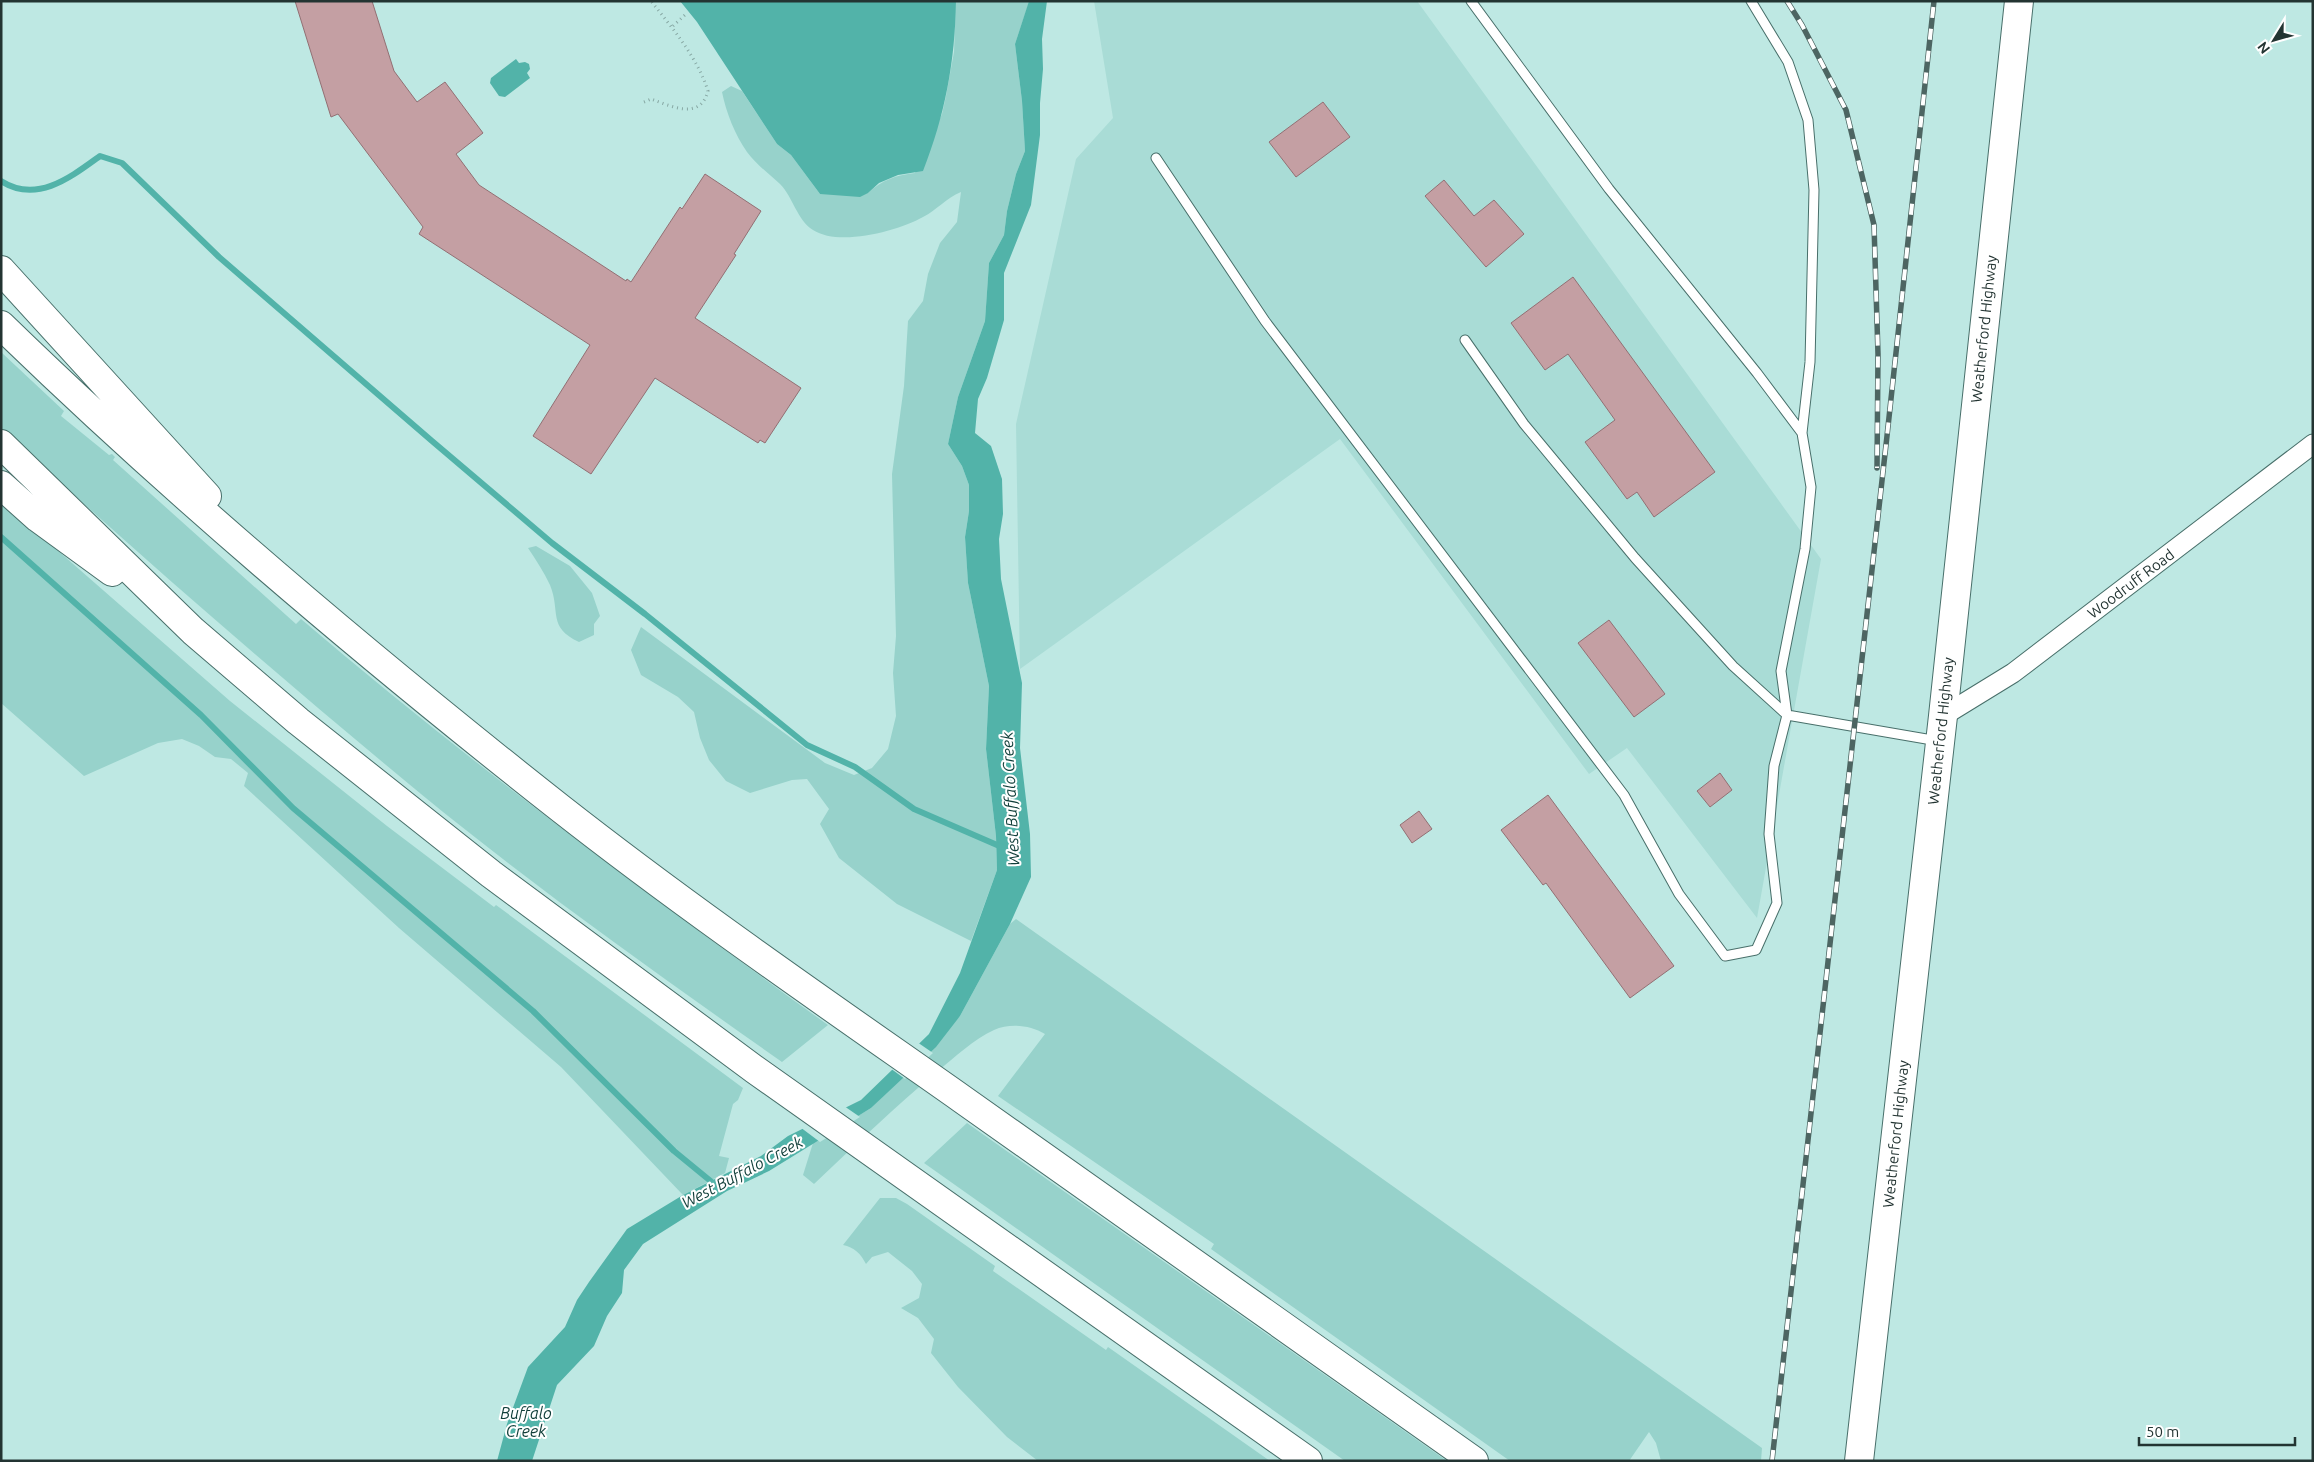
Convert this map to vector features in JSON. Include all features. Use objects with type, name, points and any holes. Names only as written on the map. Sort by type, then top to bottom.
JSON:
[{"type":"main road","name":"Weatherford Highway","points":[[1859,1461],[1941,729],[2019,1]]},
{"type":"main road","points":[[1,270],[293,591]]},
{"type":"main road","points":[[1,325],[172,486],[293,591],[390,672],[563,810],[688,904],[848,1019],[1474,1461]]},
{"type":"main road","points":[[1,444],[193,631],[298,720],[491,874],[754,1068],[1308,1461]]},
{"type":"main road","points":[[1,485],[38,518],[193,631]]},
{"type":"street","name":"Woodruff Road","points":[[1941,729],[2313,444]]},
{"type":"lane","points":[[1471,1],[1609,189],[1802,433]]},
{"type":"lane","points":[[1156,158],[1265,321],[1624,795],[1679,894],[1725,956],[1756,950],[1777,903],[1769,834],[1774,766],[1787,715],[1781,671],[1804,549],[1812,487],[1802,433],[1810,362],[1814,190],[1808,120],[1788,62],[1751,1]]},
{"type":"lane","points":[[1465,340],[1524,424],[1635,558],[1733,666],[1787,715],[1941,729]]},
{"type":"path","points":[[644,102],[651,99],[682,110],[689,110],[699,105],[708,91],[673,26],[651,1]]},
{"type":"path","points":[[673,26],[687,12]]},
{"type":"shaded area","points":[[956,1],[1029,2],[1015,44],[1022,101],[1025,151],[1016,174],[1007,211],[1004,235],[989,263],[985,321],[958,397],[948,444],[962,466],[969,485],[969,511],[965,537],[968,583],[989,686],[986,749],[996,836],[997,870],[971,941],[897,904],[839,858],[820,824],[829,809],[807,779],[792,780],[750,793],[726,781],[709,760],[700,738],[694,712],[678,697],[641,675],[631,650],[641,627],[825,763],[854,775],[872,768],[888,749],[896,716],[893,673],[896,636],[892,474],[904,386],[908,321],[923,301],[928,274],[940,243],[957,222],[961,192],[928,214],[884,232],[853,237],[824,235],[808,226],[780,184],[758,165],[747,152],[732,123],[722,92],[731,86],[742,91],[777,144],[791,155],[820,194],[868,193],[890,179],[915,173],[942,114],[954,52]]},
{"type":"shaded area","points":[[1094,1],[1417,1],[1821,559],[1757,918],[1627,748],[1589,774],[1340,439],[1020,669],[1016,424],[1076,159],[1113,118]]},
{"type":"shaded area","points":[[1,352],[64,411],[61,416],[109,455],[112,454],[115,457],[113,460],[296,624],[301,619],[429,725],[560,827],[828,1025],[782,1062],[554,898],[421,794],[209,614],[1,429]]},
{"type":"shaded area","points":[[1,501],[230,701],[387,826],[494,907],[496,905],[743,1088],[738,1100],[733,1104],[719,1156],[729,1158],[725,1173],[683,1195],[561,1067],[399,928],[244,786],[248,773],[231,759],[215,757],[199,746],[182,739],[158,743],[84,776],[1,703]]},
{"type":"shaded area","points":[[536,546],[570,566],[592,593],[600,616],[594,624],[594,635],[579,642],[563,631],[557,618],[550,585],[528,548]]},
{"type":"shaded area","points":[[1016,919],[1762,1448],[1761,1461],[1661,1461],[1656,1443],[1649,1432],[1629,1461],[1510,1461],[1211,1249],[1214,1244],[998,1096],[1045,1034],[1033,1029],[1007,1026],[994,1030],[972,1043],[906,1098],[814,1184],[803,1175],[813,1143],[871,1108],[960,1016],[1010,924]]},
{"type":"shaded area","points":[[967,1123],[1447,1461],[1345,1461],[924,1163]]},
{"type":"shaded area","points":[[880,1198],[896,1198],[907,1204],[995,1266],[993,1271],[1106,1350],[1108,1347],[1270,1461],[1038,1461],[1007,1437],[958,1387],[931,1353],[934,1339],[918,1318],[901,1308],[919,1298],[922,1284],[912,1271],[888,1252],[872,1257],[866,1264],[862,1257],[851,1247],[843,1245]]},
{"type":"water","points":[[680,1],[956,1],[954,45],[943,109],[923,171],[898,175],[879,183],[868,193],[860,197],[820,194],[791,155],[777,144],[697,22]]},
{"type":"water","name":"Buffalo Creek","points":[[1029,1],[1047,1],[1042,39],[1043,69],[1040,135],[1031,205],[1004,273],[1004,320],[987,378],[978,399],[975,433],[991,446],[1002,479],[1003,514],[999,539],[1001,579],[1022,683],[1020,748],[1030,834],[1031,877],[1010,924],[960,1016],[936,1047],[871,1108],[769,1171],[727,1191],[643,1244],[624,1270],[622,1293],[607,1316],[594,1346],[557,1385],[532,1461],[497,1461],[507,1424],[528,1367],[565,1327],[577,1300],[627,1229],[683,1195],[761,1156],[788,1136],[861,1100],[929,1034],[960,973],[997,870],[996,836],[986,749],[989,686],[968,583],[965,537],[969,511],[969,485],[962,466],[948,444],[958,397],[985,321],[989,263],[1004,235],[1007,211],[1016,174],[1025,151],[1022,101],[1015,44]]},
{"type":"water","points":[[516,59],[519,63],[525,62],[529,64],[530,69],[527,73],[530,78],[505,97],[499,96],[490,83],[491,78]]},
{"type":"pier","points":[[917,1042],[933,1053],[905,1079],[890,1068]]},
{"type":"pier","points":[[844,1106],[860,1117],[820,1142],[800,1127]]},
{"type":"building","points":[[295,1],[372,1],[394,71],[417,102],[445,82],[483,133],[456,154],[479,185],[626,281],[627,279],[631,282],[680,207],[682,209],[705,174],[761,211],[734,254],[736,255],[695,318],[801,388],[765,443],[760,440],[758,443],[655,378],[591,474],[533,436],[590,345],[419,234],[423,227],[338,114],[331,117]]},
{"type":"building","points":[[1323,102],[1350,137],[1296,177],[1269,142]]},
{"type":"building","points":[[1444,180],[1474,216],[1494,200],[1524,234],[1486,267],[1425,196]]},
{"type":"building","points":[[1573,277],[1715,472],[1654,517],[1637,492],[1627,499],[1585,442],[1615,420],[1568,354],[1545,370],[1511,323]]},
{"type":"building","points":[[1609,620],[1665,694],[1634,717],[1578,643]]},
{"type":"building","points":[[1720,773],[1732,790],[1710,807],[1697,791]]},
{"type":"building","points":[[1548,795],[1674,966],[1630,998],[1546,883],[1543,885],[1501,830]]},
{"type":"building","points":[[1419,811],[1432,829],[1412,843],[1400,825]]},
{"type":"waterway","name":"West Buffalo Creek","points":[[1,181],[14,187],[28,190],[40,189],[65,179],[100,156],[122,163],[219,257],[552,543],[645,614],[807,745],[855,767],[914,809],[1004,848]]},
{"type":"waterway","name":"West Buffalo Creek","points":[[1,537],[201,715],[293,808],[533,1011],[674,1151],[713,1183]]},
{"type":"railway","points":[[1787,1],[1802,25],[1846,110],[1874,225],[1878,354],[1877,468]]},
{"type":"railway","points":[[1772,1461],[1934,1]]}]
